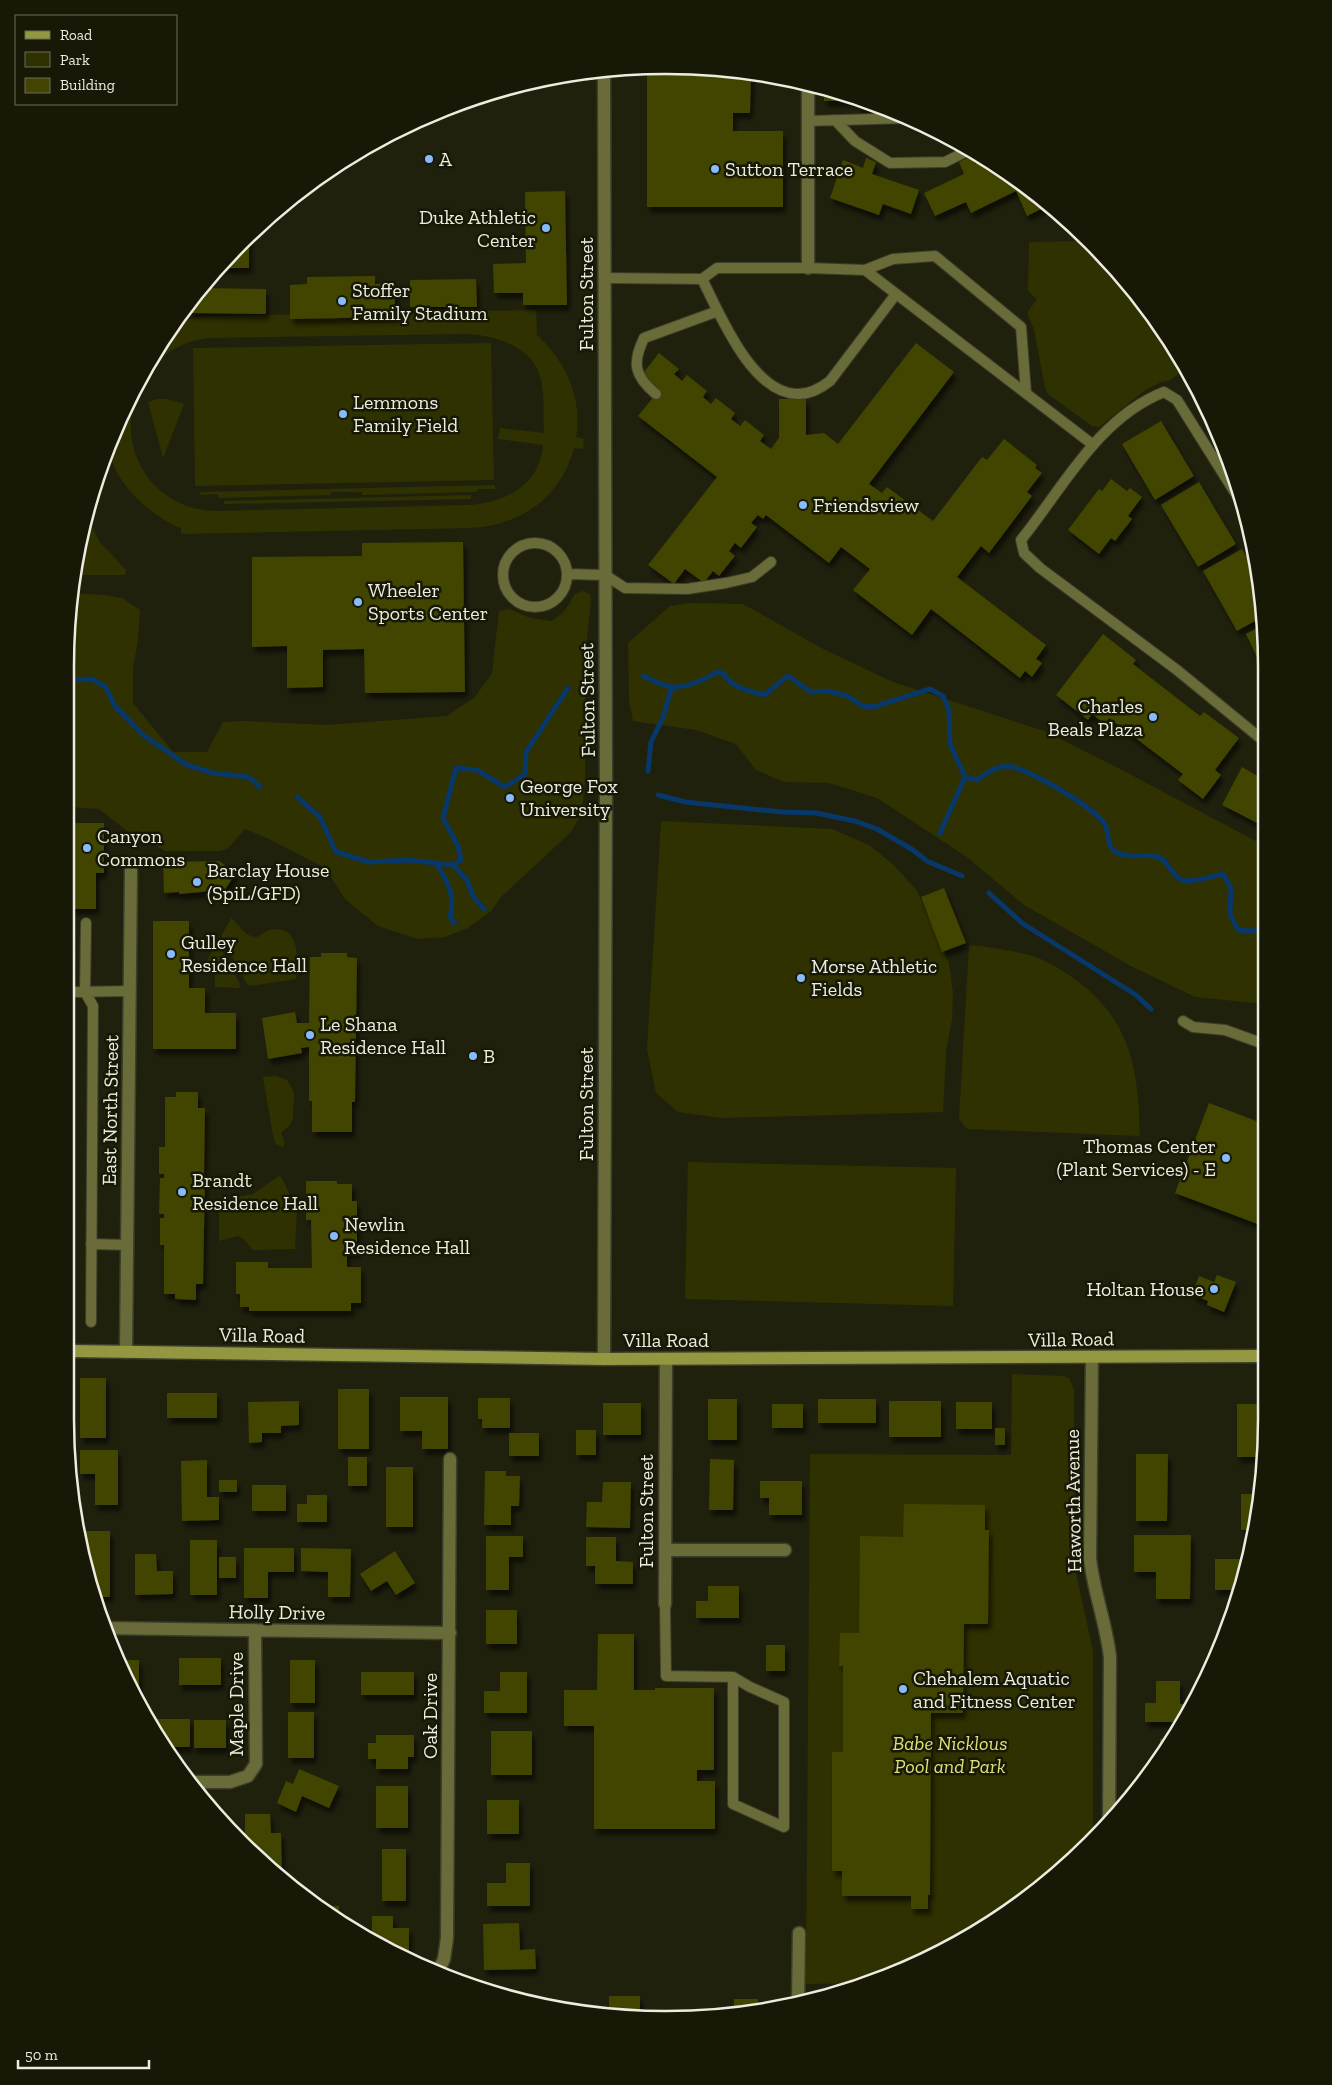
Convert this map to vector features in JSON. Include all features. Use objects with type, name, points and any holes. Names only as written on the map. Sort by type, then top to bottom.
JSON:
[{"type":"main road","name":"Villa Road","points":[[74,1351],[604,1359],[1056,1359],[1258,1356]]},
{"type":"street","name":"Fulton Street","points":[[604,77],[606,780],[604,1359]]},
{"type":"street","points":[[808,91],[808,268]]},
{"type":"street","name":"East North Street","points":[[126,1352],[131,868]]},
{"type":"street","name":"Haworth Avenue","points":[[1092,1357],[1090,1559],[1092,1581],[1108,1633],[1110,1656],[1109,1811]]},
{"type":"street","name":"Fulton Street","points":[[665,1604],[666,1359]]},
{"type":"street","name":"Oak Drive","points":[[441,1967],[444,1959],[447,1938],[450,1459]]},
{"type":"street","points":[[665,1550],[785,1550]]},
{"type":"street","name":"Holly Drive","points":[[112,1628],[450,1633]]},
{"type":"street","name":"Maple Drive","points":[[198,1782],[230,1782],[248,1776],[256,1764],[255,1630]]},
{"type":"street","points":[[798,1996],[799,1933]]},
{"type":"lane","points":[[808,121],[891,118]]},
{"type":"lane","points":[[835,120],[855,142],[890,163],[945,162],[962,153]]},
{"type":"lane","points":[[605,278],[702,279],[717,268],[865,270],[893,259],[936,256],[1021,327],[1026,393]]},
{"type":"lane","points":[[865,270],[1092,444]]},
{"type":"lane","points":[[702,279],[724,324],[742,353],[776,389],[800,395],[818,390],[830,381],[896,294]]},
{"type":"lane","points":[[656,394],[642,382],[637,369],[637,358],[644,338],[718,311]]},
{"type":"lane","points":[[1229,483],[1177,400],[1164,392],[1143,400],[1092,444],[1021,540],[1024,553],[1040,568],[1177,670],[1258,736]]},
{"type":"lane","points":[[534,543],[547,545],[557,552],[564,562],[567,574],[565,587],[558,598],[548,605],[536,608],[524,605],[513,599],[506,588],[503,576],[505,564],[512,553],[522,546],[534,543]]},
{"type":"lane","points":[[567,574],[605,575],[625,588],[687,590],[752,577],[771,562]]},
{"type":"lane","points":[[86,923],[85,992],[93,1006],[91,1322]]},
{"type":"lane","points":[[74,992],[130,991]]},
{"type":"lane","points":[[1183,1020],[1193,1026],[1225,1030],[1258,1042]]},
{"type":"lane","points":[[91,1244],[128,1245]]},
{"type":"lane","points":[[665,1604],[666,1676],[733,1677],[784,1702],[784,1827],[732,1804],[733,1677]]},
{"type":"green space","points":[[1078,241],[1136,305],[1181,373],[1168,381],[1161,382],[1144,391],[1099,427],[1092,426],[1048,394],[1045,388],[1034,329],[1027,313],[1037,299],[1028,291],[1029,242]]},
{"type":"green space","points":[[536,310],[537,333],[535,333],[563,367],[574,394],[577,408],[576,437],[584,439],[583,449],[574,448],[568,466],[559,482],[536,506],[522,515],[489,526],[470,528],[181,534],[181,528],[156,514],[143,504],[121,478],[113,464],[112,458],[132,411],[131,436],[136,456],[145,474],[158,489],[175,501],[195,508],[217,511],[470,505],[483,503],[508,495],[528,481],[540,459],[543,445],[498,439],[500,428],[544,433],[544,404],[540,376],[529,357],[510,344],[500,340],[467,334],[208,338],[176,348],[159,361],[185,321],[203,316]]},
{"type":"green space","name":"Lemmons Family Field","points":[[491,343],[494,480],[195,486],[193,348]]},
{"type":"green space","points":[[166,399],[184,404],[163,458],[148,402]]},
{"type":"green space","points":[[495,485],[495,489],[477,489],[477,492],[362,495],[362,492],[331,492],[331,495],[219,498],[218,494],[200,495],[200,492]]},
{"type":"green space","points":[[471,495],[471,499],[224,504],[224,501]]},
{"type":"green space","points":[[91,525],[99,541],[126,570],[125,575],[81,575]]},
{"type":"green space","points":[[582,591],[590,594],[591,600],[585,657],[585,779],[582,813],[571,832],[502,896],[490,912],[468,928],[445,937],[418,939],[378,926],[345,899],[325,868],[267,838],[245,829],[228,848],[221,851],[166,851],[131,834],[99,809],[74,807],[74,666],[79,594],[122,598],[140,610],[133,670],[133,703],[173,752],[207,752],[223,722],[244,721],[327,725],[447,716],[475,697],[492,673],[499,611],[509,609],[530,618],[552,621],[564,612],[575,594]]},
{"type":"green space","points":[[689,603],[743,604],[825,650],[893,682],[1044,731],[1258,842],[1258,1003],[1195,997],[1131,966],[1024,905],[967,857],[877,798],[829,783],[784,782],[756,770],[736,744],[696,730],[633,721],[629,700],[628,643],[670,606]]},
{"type":"green space","name":"Morse Athletic Fields","points":[[661,821],[832,829],[869,845],[894,865],[917,891],[949,963],[953,993],[952,1019],[946,1052],[943,1112],[722,1118],[678,1112],[656,1093],[647,1049]]},
{"type":"green space","points":[[231,918],[248,935],[252,936],[257,937],[270,930],[280,929],[287,932],[292,938],[297,954],[296,979],[250,986],[247,984],[221,936]]},
{"type":"green space","points":[[217,942],[239,982],[240,988],[215,987],[215,971],[205,971],[205,964]]},
{"type":"green space","name":"Morse Athletic Fields","points":[[969,945],[1035,957],[1058,968],[1093,994],[1120,1029],[1128,1048],[1137,1089],[1140,1136],[967,1129],[959,1119]]},
{"type":"green space","points":[[276,1076],[287,1080],[294,1092],[293,1118],[290,1125],[281,1133],[285,1143],[283,1147],[276,1144],[273,1136],[263,1077]]},
{"type":"green space","points":[[688,1162],[956,1168],[953,1306],[685,1299]]},
{"type":"green space","points":[[279,1176],[282,1178],[297,1211],[295,1249],[252,1250],[245,1240],[238,1236],[219,1241],[219,1206],[232,1206],[232,1198],[253,1194]]},
{"type":"green space","name":"Babe Nicklous Pool and Park","points":[[1012,1374],[1063,1376],[1069,1378],[1074,1390],[1075,1569],[1093,1651],[1093,1829],[1027,1889],[962,1932],[893,1966],[856,1980],[845,1983],[806,1984],[810,1454],[1011,1455]]},
{"type":"building","name":"Sutton Terrace","points":[[647,74],[705,75],[751,80],[750,113],[733,113],[733,131],[783,131],[783,207],[647,207]]},
{"type":"building","points":[[824,95],[843,101],[824,101]]},
{"type":"building","points":[[969,157],[975,164],[978,163],[1027,196],[1042,209],[1027,216],[1016,191],[971,213],[966,202],[935,216],[924,193],[964,174],[959,162]]},
{"type":"building","points":[[866,158],[876,162],[872,174],[919,190],[911,214],[883,204],[879,215],[830,198],[843,160],[863,168]]},
{"type":"building","name":"Duke Athletic Center","points":[[565,191],[567,305],[523,305],[523,293],[494,293],[493,264],[526,263],[525,192]]},
{"type":"building","points":[[249,245],[249,268],[228,268]]},
{"type":"building","name":"Stoffer Family Stadium","points":[[375,276],[375,284],[395,283],[395,317],[290,319],[290,285],[307,284],[307,277]]},
{"type":"building","points":[[476,279],[477,307],[410,307],[410,280]]},
{"type":"building","points":[[211,288],[266,289],[266,314],[190,313]]},
{"type":"building","name":"Friendsview","points":[[916,343],[954,372],[869,484],[882,493],[887,487],[933,521],[982,457],[987,460],[1004,439],[1037,465],[1035,468],[1042,473],[1027,492],[1032,496],[989,553],[981,546],[957,577],[1046,645],[1036,659],[1042,663],[1032,677],[1025,671],[1020,678],[931,609],[912,635],[853,590],[870,569],[841,547],[829,563],[766,515],[763,519],[758,515],[751,523],[757,527],[741,548],[735,543],[729,551],[735,556],[719,576],[713,571],[704,583],[685,569],[674,584],[648,565],[717,477],[638,416],[656,394],[640,377],[659,353],[679,369],[674,374],[682,381],[687,375],[707,391],[703,397],[711,404],[716,398],[735,413],[731,419],[740,426],[745,420],[764,435],[760,441],[771,449],[779,438],[779,399],[806,399],[806,435],[824,433],[838,444]]},
{"type":"building","points":[[1161,421],[1194,476],[1155,500],[1122,444]]},
{"type":"building","points":[[1111,479],[1127,491],[1130,488],[1142,497],[1128,516],[1132,519],[1115,541],[1111,538],[1099,554],[1068,530],[1099,489],[1102,491]]},
{"type":"building","points":[[1199,482],[1236,544],[1198,567],[1161,505]]},
{"type":"building","name":"Wheeler Sports Center","points":[[463,542],[465,692],[365,693],[364,649],[323,650],[323,687],[287,688],[287,646],[252,647],[252,557],[362,556],[362,543]]},
{"type":"building","points":[[1242,549],[1249,560],[1256,620],[1237,631],[1203,571]]},
{"type":"building","points":[[1257,628],[1258,659],[1246,634]]},
{"type":"building","name":"Charles Beals Plaza","points":[[1103,634],[1136,660],[1133,664],[1200,716],[1204,712],[1239,738],[1215,770],[1221,775],[1203,799],[1178,780],[1183,774],[1109,718],[1105,724],[1092,714],[1088,720],[1056,695]]},
{"type":"building","points":[[1242,767],[1258,776],[1258,823],[1222,805]]},
{"type":"building","name":"Canyon Commons","points":[[74,823],[104,823],[104,873],[96,873],[96,909],[74,909]]},
{"type":"building","name":"Barclay House (SpiL/GFD)","points":[[219,861],[236,873],[220,897],[212,891],[179,894],[179,892],[164,893],[163,862]]},
{"type":"building","points":[[944,888],[966,943],[942,952],[921,897]]},
{"type":"building","name":"Gulley Residence Hall","points":[[153,921],[189,921],[189,988],[205,988],[205,1013],[236,1013],[236,1049],[153,1049]]},
{"type":"building","name":"Le Shana Residence Hall","points":[[321,953],[347,953],[347,957],[357,958],[355,1102],[352,1102],[352,1132],[312,1132],[312,1101],[309,1101],[309,1047],[301,1048],[302,1053],[268,1059],[262,1018],[295,1012],[297,1023],[309,1023],[310,957],[321,957]]},
{"type":"building","name":"Brandt Residence Hall","points":[[176,1092],[198,1092],[198,1108],[205,1108],[203,1284],[196,1284],[196,1300],[175,1299],[175,1294],[164,1294],[164,1245],[160,1245],[160,1218],[164,1218],[164,1214],[159,1214],[160,1178],[164,1178],[164,1174],[159,1174],[159,1147],[165,1147],[165,1097],[176,1097]]},
{"type":"building","name":"Thomas Center (Plant Services) - E","points":[[1209,1103],[1258,1122],[1258,1224],[1175,1193]]},
{"type":"building","name":"Newlin Residence Hall","points":[[306,1181],[337,1181],[337,1184],[352,1184],[352,1201],[357,1201],[357,1253],[347,1253],[347,1267],[361,1267],[361,1303],[351,1303],[351,1311],[249,1311],[249,1307],[240,1307],[240,1294],[236,1294],[236,1262],[268,1262],[268,1268],[312,1268],[311,1220],[306,1220]]},
{"type":"building","name":"Holtan House","points":[[1217,1275],[1236,1282],[1224,1312],[1207,1305],[1208,1301],[1192,1295],[1199,1276],[1214,1282]]},
{"type":"building","points":[[80,1378],[106,1378],[106,1438],[80,1438]]},
{"type":"building","points":[[338,1389],[369,1389],[369,1449],[338,1449]]},
{"type":"building","points":[[167,1393],[217,1393],[217,1418],[167,1418]]},
{"type":"building","points":[[400,1397],[448,1397],[448,1449],[422,1449],[422,1431],[400,1431]]},
{"type":"building","points":[[478,1398],[510,1398],[510,1428],[482,1428],[482,1419],[478,1419]]},
{"type":"building","points":[[708,1399],[737,1399],[737,1440],[708,1440]]},
{"type":"building","points":[[818,1399],[876,1399],[876,1423],[818,1423]]},
{"type":"building","points":[[299,1401],[299,1425],[281,1426],[281,1433],[262,1433],[262,1442],[249,1443],[248,1402]]},
{"type":"building","points":[[889,1401],[941,1401],[941,1437],[889,1437]]},
{"type":"building","points":[[956,1402],[992,1402],[992,1429],[956,1429]]},
{"type":"building","points":[[603,1403],[641,1403],[641,1435],[603,1435]]},
{"type":"building","points":[[772,1404],[803,1404],[803,1428],[772,1428]]},
{"type":"building","points":[[1237,1404],[1258,1404],[1257,1457],[1237,1457]]},
{"type":"building","points":[[995,1428],[1005,1428],[1005,1445],[995,1445]]},
{"type":"building","points":[[576,1430],[596,1430],[596,1455],[576,1455]]},
{"type":"building","points":[[509,1433],[539,1433],[539,1456],[509,1456]]},
{"type":"building","points":[[80,1450],[118,1450],[118,1505],[95,1505],[95,1474],[80,1474]]},
{"type":"building","points":[[1136,1454],[1168,1454],[1167,1521],[1136,1521]]},
{"type":"building","points":[[348,1457],[367,1457],[367,1486],[348,1486]]},
{"type":"building","points":[[710,1459],[734,1460],[733,1510],[709,1510]]},
{"type":"building","points":[[207,1460],[207,1497],[219,1497],[219,1520],[182,1521],[181,1461]]},
{"type":"building","points":[[386,1467],[413,1467],[413,1527],[386,1527]]},
{"type":"building","points":[[485,1471],[506,1471],[506,1476],[520,1476],[519,1506],[511,1506],[511,1525],[484,1525]]},
{"type":"building","points":[[219,1480],[237,1480],[237,1492],[219,1492]]},
{"type":"building","points":[[760,1481],[802,1481],[802,1515],[769,1515],[769,1498],[760,1498]]},
{"type":"building","points":[[603,1482],[631,1482],[630,1528],[586,1527],[587,1502],[602,1502]]},
{"type":"building","points":[[252,1485],[286,1485],[286,1511],[252,1511]]},
{"type":"building","points":[[1241,1494],[1253,1494],[1248,1530],[1241,1530]]},
{"type":"building","points":[[307,1495],[327,1495],[327,1522],[297,1522],[297,1504],[307,1504]]},
{"type":"building","name":"Chehalem Aquatic and Fitness Center","points":[[904,1504],[985,1505],[985,1530],[989,1530],[988,1624],[964,1624],[963,1713],[931,1713],[930,1895],[928,1895],[928,1909],[911,1909],[911,1896],[842,1896],[842,1871],[832,1871],[832,1752],[843,1752],[843,1666],[839,1666],[840,1633],[859,1633],[860,1536],[903,1537]]},
{"type":"building","points":[[84,1531],[110,1531],[110,1597],[101,1597]]},
{"type":"building","points":[[1134,1535],[1191,1535],[1190,1599],[1156,1599],[1156,1572],[1134,1572]]},
{"type":"building","points":[[486,1536],[523,1536],[523,1557],[509,1557],[509,1590],[486,1590]]},
{"type":"building","points":[[586,1537],[616,1537],[616,1561],[633,1562],[633,1584],[595,1584],[595,1566],[586,1566]]},
{"type":"building","points":[[190,1540],[217,1540],[217,1595],[190,1595]]},
{"type":"building","points":[[244,1548],[294,1548],[294,1572],[268,1572],[268,1598],[244,1598]]},
{"type":"building","points":[[301,1548],[351,1549],[350,1597],[328,1597],[328,1572],[301,1571]]},
{"type":"building","points":[[395,1551],[415,1583],[396,1595],[387,1581],[371,1591],[360,1574]]},
{"type":"building","points":[[135,1554],[156,1554],[157,1571],[173,1571],[173,1594],[135,1595]]},
{"type":"building","points":[[219,1557],[236,1557],[236,1578],[219,1578]]},
{"type":"building","points":[[1215,1559],[1241,1559],[1233,1590],[1215,1590]]},
{"type":"building","points":[[708,1586],[739,1586],[739,1618],[696,1618],[696,1601],[708,1601]]},
{"type":"building","points":[[486,1610],[517,1610],[517,1644],[486,1644]]},
{"type":"building","points":[[598,1634],[634,1634],[634,1690],[714,1688],[714,1770],[697,1770],[697,1781],[715,1781],[715,1829],[594,1829],[594,1726],[564,1726],[564,1690],[597,1690]]},
{"type":"building","points":[[766,1645],[785,1645],[785,1671],[766,1671]]},
{"type":"building","points":[[179,1658],[221,1658],[221,1685],[179,1685]]},
{"type":"building","points":[[125,1660],[139,1660],[139,1688],[135,1681]]},
{"type":"building","points":[[290,1660],[315,1660],[315,1703],[290,1703]]},
{"type":"building","points":[[361,1672],[414,1672],[414,1695],[361,1695]]},
{"type":"building","points":[[500,1672],[527,1672],[527,1713],[484,1713],[484,1691],[500,1691]]},
{"type":"building","points":[[1156,1681],[1180,1681],[1180,1704],[1185,1704],[1175,1722],[1145,1722],[1145,1703],[1156,1703]]},
{"type":"building","points":[[288,1712],[314,1712],[314,1758],[288,1758]]},
{"type":"building","points":[[157,1719],[190,1719],[190,1747],[173,1747]]},
{"type":"building","points":[[194,1720],[226,1720],[226,1748],[194,1748]]},
{"type":"building","points":[[491,1731],[532,1731],[532,1775],[491,1775]]},
{"type":"building","points":[[376,1735],[414,1735],[414,1757],[408,1757],[408,1769],[376,1769],[376,1759],[368,1759],[368,1743],[376,1743]]},
{"type":"building","points":[[299,1769],[339,1786],[329,1808],[302,1796],[296,1812],[277,1803],[286,1781],[293,1784]]},
{"type":"building","points":[[376,1786],[408,1786],[408,1828],[376,1828]]},
{"type":"building","points":[[487,1800],[519,1800],[519,1834],[487,1834]]},
{"type":"building","points":[[245,1814],[270,1814],[271,1833],[281,1833],[282,1869],[243,1833],[245,1833]]},
{"type":"building","points":[[382,1849],[406,1849],[406,1901],[382,1901]]},
{"type":"building","points":[[506,1863],[530,1863],[530,1906],[487,1906],[487,1883],[506,1883]]},
{"type":"building","points":[[330,1906],[339,1906],[339,1912]]},
{"type":"building","points":[[372,1916],[393,1916],[393,1928],[409,1928],[409,1951],[404,1950],[372,1933]]},
{"type":"building","points":[[519,1923],[520,1950],[535,1949],[536,1969],[484,1970],[483,1924]]},
{"type":"building","points":[[609,1996],[640,1996],[640,2010],[609,2008]]},
{"type":"building","points":[[734,1999],[758,1999],[758,2004],[734,2007]]},
{"type":"waterway","points":[[643,676],[673,687],[696,682],[717,672],[723,673],[736,686],[764,695],[788,676],[811,692],[828,691],[847,696],[863,706],[873,707],[930,689],[943,696],[949,710],[950,744],[965,777],[977,780],[988,772],[1003,766],[1017,768],[1029,773],[1076,800],[1100,818],[1105,825],[1109,843],[1116,852],[1126,855],[1154,856],[1159,858],[1167,864],[1176,876],[1185,881],[1223,874],[1231,888],[1230,914],[1238,930],[1252,931],[1258,929]]},
{"type":"waterway","points":[[74,680],[91,679],[105,686],[115,706],[143,735],[187,765],[213,773],[249,777],[260,787]]},
{"type":"waterway","points":[[648,771],[651,742],[663,717],[672,687]]},
{"type":"waterway","points":[[297,797],[320,817],[336,852],[369,862],[408,860],[453,865],[461,860],[458,846],[443,818],[456,768],[477,770],[505,787],[525,774],[526,752],[568,688]]},
{"type":"waterway","points":[[940,833],[965,777]]},
{"type":"waterway","points":[[658,795],[685,802],[782,812],[816,813],[855,821],[877,829],[913,850],[927,861],[962,876]]},
{"type":"waterway","points":[[436,863],[449,888],[452,901],[450,916],[454,923]]},
{"type":"waterway","points":[[453,865],[467,880],[473,896],[484,909]]},
{"type":"waterway","points":[[989,893],[1022,923],[1136,995],[1151,1009]]},
{"type":"place","name":"A","points":[[429,159]]},
{"type":"place","name":"Sutton Terrace","points":[[715,169]]},
{"type":"place","name":"Duke Athletic Center","points":[[546,228]]},
{"type":"place","name":"Stoffer Family Stadium","points":[[342,301]]},
{"type":"place","name":"Lemmons Family Field","points":[[343,414]]},
{"type":"place","name":"Friendsview","points":[[803,505]]},
{"type":"place","name":"Wheeler Sports Center","points":[[358,602]]},
{"type":"place","name":"Charles Beals Plaza","points":[[1153,717]]},
{"type":"place","name":"George Fox University","points":[[510,798]]},
{"type":"place","name":"Canyon Commons","points":[[87,848]]},
{"type":"place","name":"Barclay House (SpiL/GFD)","points":[[197,882]]},
{"type":"place","name":"Gulley Residence Hall","points":[[171,954]]},
{"type":"place","name":"Morse Athletic Fields","points":[[801,978]]},
{"type":"place","name":"Le Shana Residence Hall","points":[[310,1035]]},
{"type":"place","name":"B","points":[[473,1056]]},
{"type":"place","name":"Thomas Center (Plant Services) - E","points":[[1226,1158]]},
{"type":"place","name":"Brandt Residence Hall","points":[[182,1192]]},
{"type":"place","name":"Newlin Residence Hall","points":[[334,1236]]},
{"type":"place","name":"Holtan House","points":[[1214,1289]]},
{"type":"place","name":"Chehalem Aquatic and Fitness Center","points":[[903,1689]]}]
